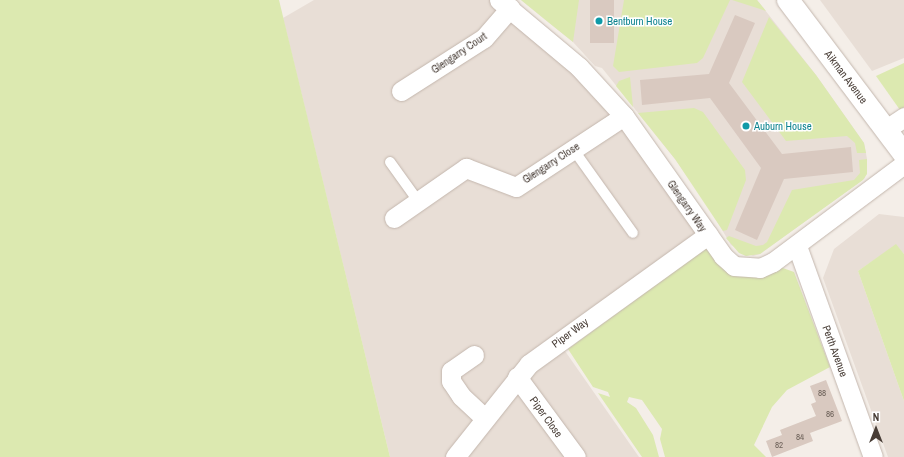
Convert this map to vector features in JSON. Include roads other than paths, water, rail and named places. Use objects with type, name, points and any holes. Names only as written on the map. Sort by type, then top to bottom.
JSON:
[{"type":"street","name":"Aikman Avenue","points":[[788,0],[904,154]]},
{"type":"street","name":"Glengarry Court","points":[[401,91],[484,38],[504,4]]},
{"type":"street","name":"Glengarry Way","points":[[504,4],[579,67],[624,116],[723,256],[734,266],[760,268],[773,262],[797,246],[904,164]]},
{"type":"street","name":"Glengarry Close","points":[[394,218],[466,168],[516,186],[624,116]]},
{"type":"street","points":[[885,130],[904,117]]},
{"type":"street","name":"Piper Way","points":[[455,457],[517,377],[529,364],[558,341],[708,235]]},
{"type":"street","name":"Perth Avenue","points":[[797,246],[873,457]]},
{"type":"street","points":[[474,355],[451,371],[451,381],[461,396],[485,418]]},
{"type":"street","name":"Piper Close","points":[[517,377],[576,457]]},
{"type":"lane","points":[[573,149],[633,233]]},
{"type":"lane","points":[[390,162],[418,201]]},
{"type":"place","name":"Bentburn House","points":[[599,21]]},
{"type":"place","name":"Auburn House","points":[[746,126]]}]
